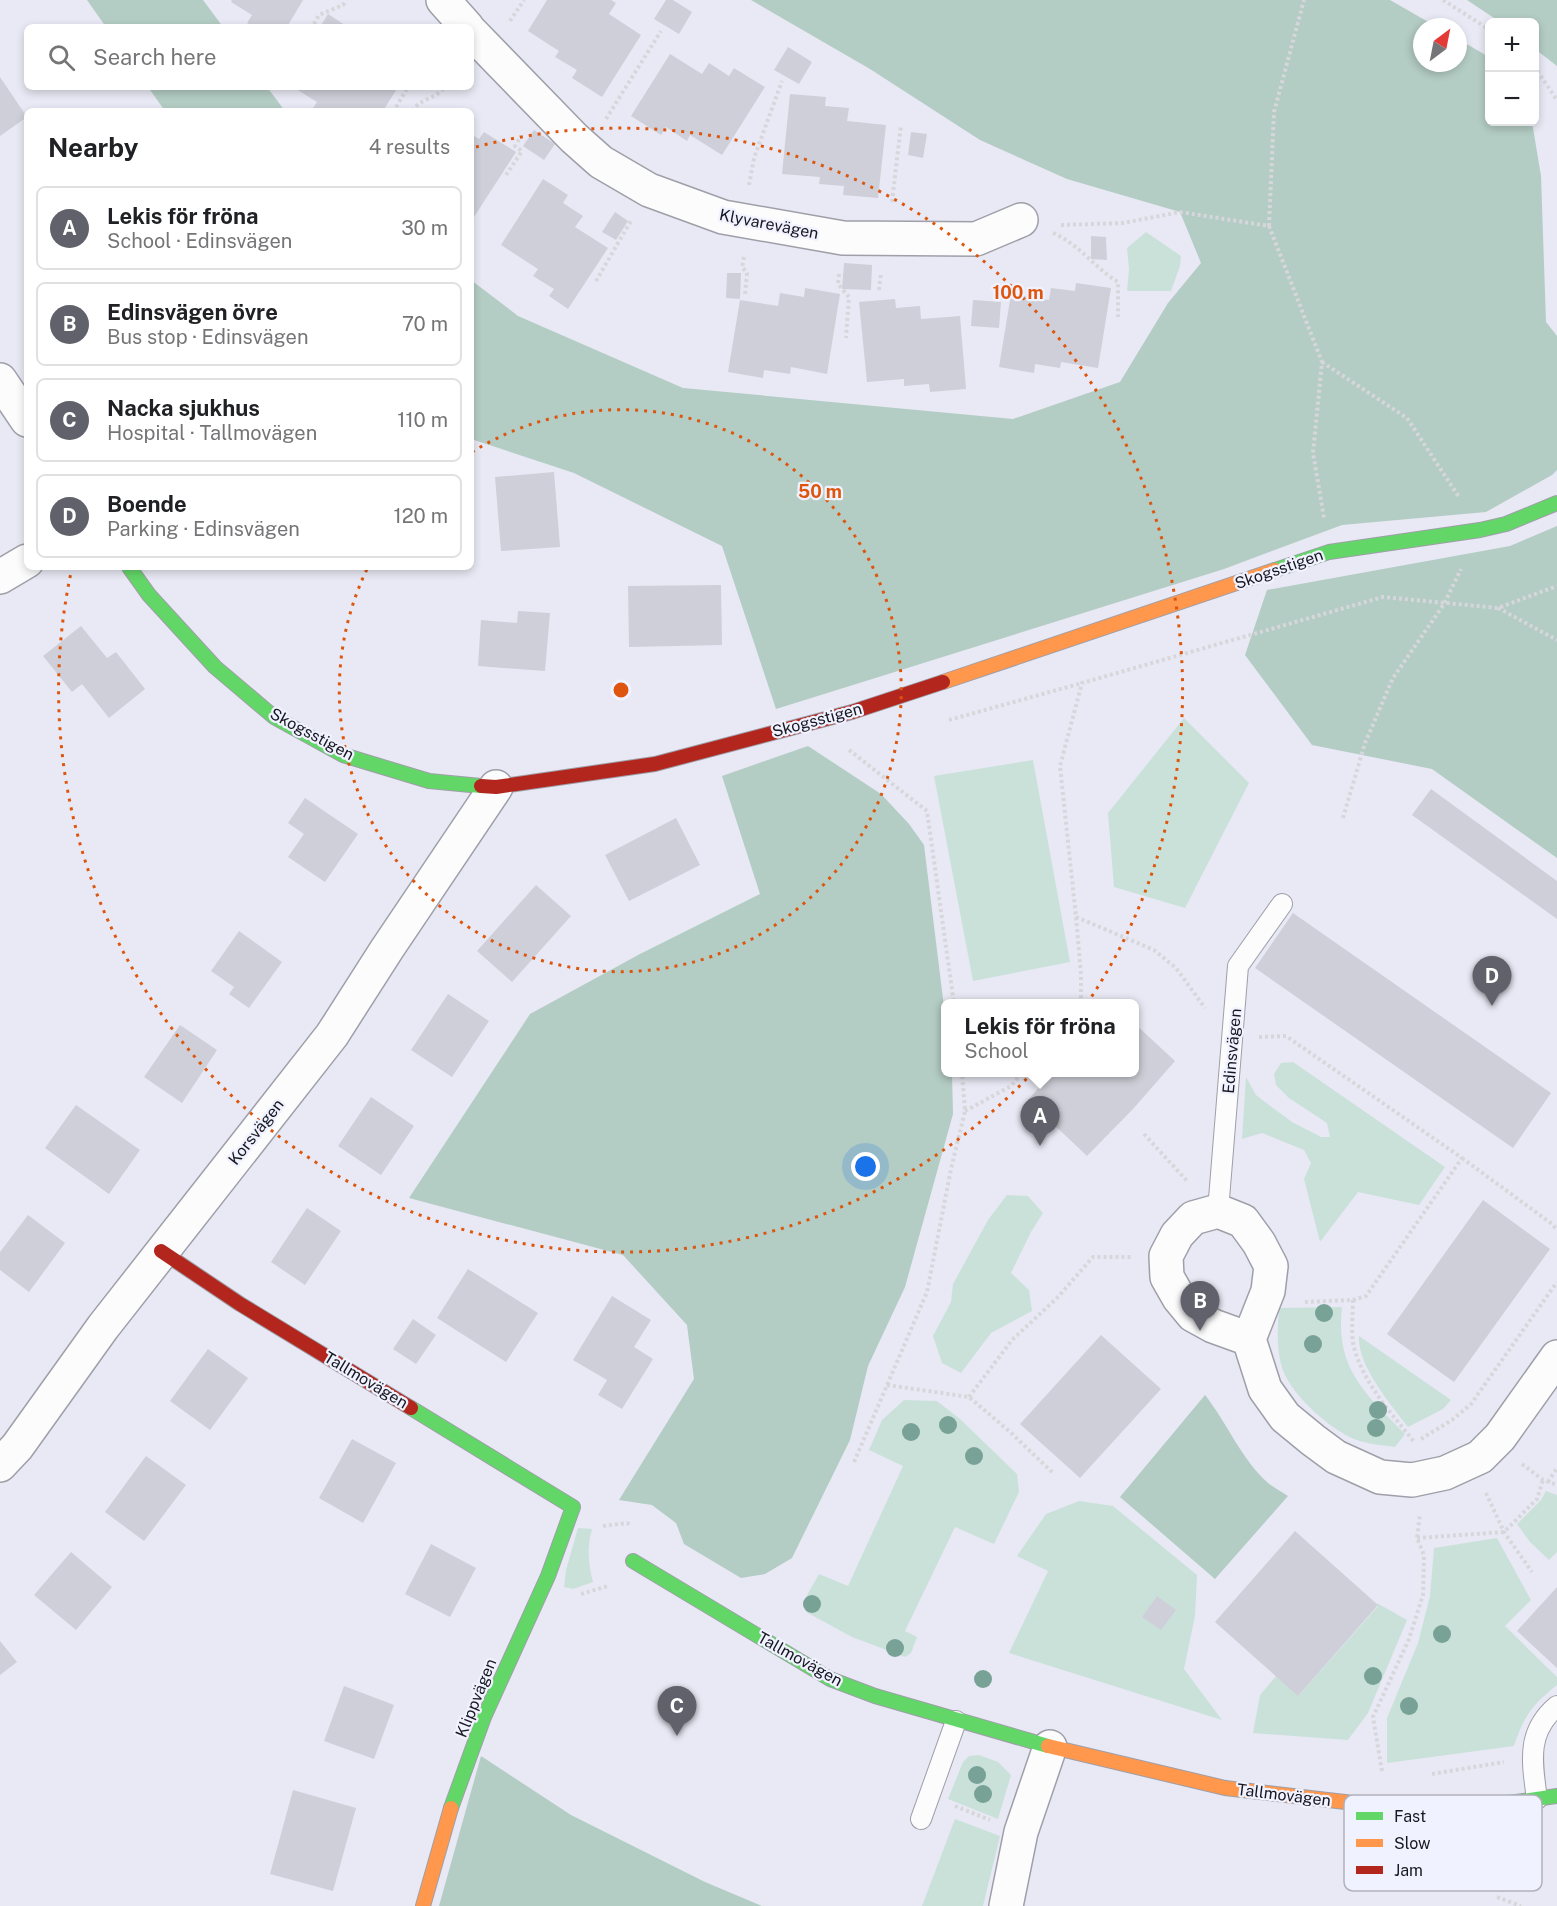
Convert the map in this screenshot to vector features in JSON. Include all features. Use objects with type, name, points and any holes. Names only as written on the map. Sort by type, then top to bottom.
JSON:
[{"type":"street","points":[[443,0],[464,24]]},
{"type":"street","name":"Klyvarevägen","points":[[474,35],[574,138],[601,162],[650,190],[723,217],[843,238],[976,239],[1035,225]]},
{"type":"street","points":[[0,380],[24,416]]},
{"type":"street","name":"Skogsstigen","points":[[131,570],[149,594],[214,667],[274,717],[343,755],[429,781],[496,787],[655,764],[852,712],[1329,552],[1480,530],[1506,524],[1557,504]]},
{"type":"street","points":[[0,577],[24,563]]},
{"type":"street","name":"Korsvägen","points":[[0,1465],[17,1447],[161,1251],[332,1035],[393,939],[496,787]]},
{"type":"street","points":[[1249,1339],[1213,1326],[1193,1315],[1179,1298],[1167,1277],[1166,1256],[1177,1235],[1193,1218],[1218,1211],[1243,1221],[1260,1243],[1271,1266],[1268,1291],[1249,1339],[1265,1389],[1285,1417],[1336,1456],[1380,1476],[1412,1480],[1445,1473],[1480,1457],[1500,1437],[1557,1357]]},
{"type":"street","name":"Tallmovägen","points":[[161,1251],[240,1304],[573,1507]]},
{"type":"street","name":"Klippvägen","points":[[423,1906],[444,1829],[484,1717],[548,1576],[573,1507]]},
{"type":"street","name":"Tallmovägen","points":[[633,1561],[830,1678],[875,1695],[956,1721],[1050,1747],[1225,1788],[1344,1802]]},
{"type":"street","points":[[1006,1906],[1021,1832],[1050,1747]]},
{"type":"street","name":"Tallmovägen","points":[[1542,1798],[1557,1796]]},
{"type":"lane","name":"Edinsvägen","points":[[1218,1211],[1238,966],[1282,904]]},
{"type":"lane","points":[[1537,1795],[1532,1758],[1535,1741],[1542,1721],[1557,1706]]},
{"type":"lane","points":[[921,1819],[956,1721]]},
{"type":"path","points":[[314,24],[319,15],[343,5],[346,0]]},
{"type":"path","points":[[1304,0],[1274,112],[1269,226],[1322,362],[1313,453],[1329,552]]},
{"type":"path","points":[[1443,0],[1485,27]]},
{"type":"path","points":[[602,126],[661,31]]},
{"type":"path","points":[[1538,72],[1557,100]]},
{"type":"path","points":[[747,192],[754,158],[782,81]]},
{"type":"path","points":[[396,107],[406,90]]},
{"type":"path","points":[[414,108],[417,103],[442,90]]},
{"type":"path","points":[[891,213],[901,125]]},
{"type":"path","points":[[596,281],[650,190]]},
{"type":"path","points":[[1061,225],[1123,223],[1180,212],[1269,226]]},
{"type":"path","points":[[1035,225],[1070,243],[1106,275],[1118,282],[1119,316]]},
{"type":"path","points":[[843,238],[838,284],[849,297],[846,338]]},
{"type":"path","points":[[1322,362],[1407,418],[1480,530],[1444,604],[1393,678],[1365,743],[1343,818]]},
{"type":"path","points":[[1498,608],[1557,586]]},
{"type":"path","points":[[948,721],[1383,597],[1498,608],[1557,639]]},
{"type":"path","points":[[1081,999],[1076,917],[1060,766],[1082,683]]},
{"type":"path","points":[[859,746],[848,749],[927,811],[953,999]]},
{"type":"path","points":[[1076,917],[1154,950],[1176,968],[1200,1001]]},
{"type":"path","points":[[1254,1038],[1287,1036],[1462,1158],[1557,1230]]},
{"type":"path","points":[[854,1462],[927,1292],[965,1111],[962,1077]]},
{"type":"path","points":[[965,1111],[1011,1086],[1019,1077]]},
{"type":"path","points":[[1144,1134],[1190,1184]]},
{"type":"path","points":[[1297,1302],[1353,1300],[1366,1296],[1462,1158]]},
{"type":"path","points":[[969,1397],[1012,1340],[1057,1299],[1093,1257],[1124,1257]]},
{"type":"path","points":[[1409,1446],[1452,1420],[1471,1404],[1557,1282]]},
{"type":"path","points":[[1353,1300],[1353,1341],[1359,1364],[1385,1405],[1415,1443]]},
{"type":"path","points":[[887,1385],[969,1397],[1053,1473]]},
{"type":"path","points":[[1519,1462],[1546,1481],[1557,1485]]},
{"type":"path","points":[[1417,1538],[1504,1532],[1537,1499],[1546,1481],[1557,1468]]},
{"type":"path","points":[[1484,1490],[1504,1532],[1532,1572]]},
{"type":"path","points":[[1383,1778],[1373,1717],[1409,1639],[1423,1594],[1424,1555],[1417,1538],[1421,1504]]},
{"type":"path","points":[[601,1526],[627,1522],[637,1528]]},
{"type":"path","points":[[1427,1775],[1532,1758]]},
{"type":"path","points":[[929,1796],[997,1822]]},
{"type":"path","points":[[1497,1897],[1521,1906]]},
{"type":"green space","points":[[87,0],[203,0],[221,24],[104,24]]},
{"type":"green space","points":[[751,0],[1390,0],[1421,18],[1413,18],[1413,72],[1467,72],[1467,44],[1485,55],[1485,126],[1533,126],[1541,176],[1546,322],[1557,336],[1557,470],[1486,512],[1342,525],[1224,569],[776,709],[722,546],[574,473],[474,440],[474,282],[518,316],[683,388],[1013,419],[1120,382],[1168,303],[1201,263],[1180,212],[1067,179],[980,140],[870,69]]},
{"type":"green space","points":[[1467,0],[1557,0],[1557,66],[1539,52],[1539,18],[1494,18]]},
{"type":"green space","points":[[150,90],[269,90],[283,108],[163,108]]},
{"type":"green space","points":[[1146,232],[1181,256],[1171,291],[1127,291],[1129,269],[1127,248]]},
{"type":"green space","points":[[1557,526],[1557,858],[1432,769],[1312,745],[1245,655],[1267,590],[1510,546]]},
{"type":"green space","points":[[1184,718],[1249,783],[1185,908],[1114,887],[1108,813]]},
{"type":"green space","points":[[808,746],[881,794],[909,824],[924,845],[943,999],[941,999],[941,1077],[952,1077],[953,1114],[905,1287],[868,1366],[850,1440],[792,1558],[765,1574],[741,1578],[684,1544],[676,1523],[652,1505],[619,1500],[694,1379],[687,1325],[623,1255],[409,1198],[530,1014],[640,954],[760,894],[722,776]]},
{"type":"green space","points":[[1033,760],[1070,962],[973,981],[934,776]]},
{"type":"green space","points":[[1293,1062],[1445,1167],[1419,1205],[1358,1192],[1320,1242],[1304,1179],[1311,1163],[1304,1150],[1262,1133],[1242,1139],[1246,1077],[1256,1095],[1292,1122],[1321,1137],[1330,1137],[1327,1123],[1289,1098],[1276,1085],[1274,1074],[1281,1063]]},
{"type":"green space","points":[[1007,1195],[1028,1196],[1043,1213],[1011,1273],[1029,1290],[1032,1311],[991,1333],[961,1373],[942,1363],[933,1336],[951,1302],[953,1284],[988,1220]]},
{"type":"green space","points":[[1342,1307],[1341,1329],[1348,1364],[1377,1406],[1405,1434],[1395,1447],[1359,1441],[1344,1434],[1310,1408],[1291,1386],[1285,1375],[1278,1350],[1279,1308]]},
{"type":"green space","points":[[1359,1336],[1451,1400],[1443,1409],[1408,1427],[1369,1372],[1363,1359]]},
{"type":"green space","points":[[1205,1395],[1259,1474],[1288,1496],[1215,1579],[1120,1497]]},
{"type":"green space","points":[[904,1400],[937,1401],[960,1419],[1017,1474],[1019,1492],[994,1544],[955,1527],[905,1631],[917,1637],[911,1653],[905,1657],[852,1637],[806,1612],[806,1597],[819,1574],[848,1586],[903,1466],[869,1450],[882,1420]]},
{"type":"green space","points":[[1546,1491],[1557,1495],[1557,1552],[1549,1560],[1530,1542],[1517,1524],[1541,1500]]},
{"type":"green space","points":[[1079,1501],[1113,1506],[1197,1575],[1195,1616],[1184,1669],[1222,1720],[1009,1653],[1048,1571],[1017,1556],[1046,1514]]},
{"type":"green space","points":[[578,1528],[592,1529],[589,1555],[593,1582],[573,1589],[564,1587],[566,1570]]},
{"type":"green space","points":[[1497,1538],[1531,1600],[1505,1626],[1557,1677],[1557,1685],[1530,1712],[1514,1746],[1387,1763],[1387,1718],[1418,1643],[1430,1596],[1434,1548]]},
{"type":"green space","points":[[1377,1603],[1407,1620],[1368,1713],[1348,1740],[1253,1733],[1260,1695],[1276,1676],[1299,1695],[1378,1606]]},
{"type":"green space","points":[[979,1755],[998,1762],[1011,1775],[998,1819],[948,1799],[963,1762],[969,1756]]},
{"type":"green space","points":[[481,1756],[571,1815],[705,1882],[762,1906],[439,1906]]},
{"type":"green space","points":[[955,1819],[1000,1836],[983,1906],[922,1906]]},
{"type":"building","points":[[232,0],[303,0],[289,24],[249,24],[247,23],[252,15],[231,2]]},
{"type":"building","points":[[547,0],[611,0],[616,3],[609,14],[641,35],[602,97],[572,78],[577,70],[555,57],[559,51],[528,31]]},
{"type":"building","points":[[666,0],[673,0],[692,12],[679,34],[654,19]]},
{"type":"building","points":[[328,14],[343,24],[322,24]]},
{"type":"building","points":[[788,47],[812,62],[799,84],[774,70]]},
{"type":"building","points":[[670,54],[702,74],[709,63],[729,76],[734,68],[765,87],[722,155],[690,135],[687,141],[666,127],[661,135],[631,116]]},
{"type":"building","points":[[0,77],[24,113],[24,119],[0,136]]},
{"type":"building","points":[[298,90],[396,90],[385,108],[313,108],[317,102]]},
{"type":"building","points":[[790,94],[826,97],[825,106],[849,108],[847,121],[886,125],[878,198],[843,195],[844,186],[819,184],[820,177],[782,174]]},
{"type":"building","points":[[534,130],[555,144],[544,160],[523,146]]},
{"type":"building","points":[[484,132],[516,152],[474,217],[474,136],[479,139]]},
{"type":"building","points":[[911,132],[927,134],[923,158],[908,155]]},
{"type":"building","points":[[543,179],[568,195],[563,203],[583,216],[575,227],[608,248],[568,309],[549,296],[554,289],[533,276],[538,269],[501,245]]},
{"type":"building","points":[[615,212],[628,221],[616,240],[602,232]]},
{"type":"building","points":[[1091,236],[1106,237],[1107,260],[1091,259]]},
{"type":"building","points":[[844,263],[872,265],[871,290],[842,289]]},
{"type":"building","points":[[727,273],[741,273],[740,299],[726,298]]},
{"type":"building","points":[[1076,283],[1111,288],[1098,368],[1061,362],[1060,368],[1035,364],[1034,373],[999,367],[1011,294],[1049,300],[1051,288],[1075,291]]},
{"type":"building","points":[[805,288],[840,294],[827,374],[791,367],[790,374],[764,370],[763,378],[728,372],[740,300],[778,306],[780,293],[804,297]]},
{"type":"building","points":[[895,299],[896,308],[920,306],[921,319],[960,316],[966,389],[930,392],[929,384],[904,386],[904,379],[867,382],[859,302]]},
{"type":"building","points":[[973,300],[1001,302],[999,328],[971,326]]},
{"type":"building","points":[[554,472],[560,547],[501,551],[495,477]]},
{"type":"building","points":[[721,585],[722,645],[629,647],[628,586]]},
{"type":"building","points":[[518,611],[550,613],[545,671],[478,666],[481,620],[517,623]]},
{"type":"building","points":[[81,626],[107,658],[116,652],[145,689],[109,718],[82,684],[72,692],[43,656]]},
{"type":"building","points":[[1431,789],[1557,881],[1557,919],[1412,815]]},
{"type":"building","points":[[305,798],[358,834],[325,882],[288,857],[304,834],[288,823]]},
{"type":"building","points":[[676,818],[700,865],[629,901],[605,855]]},
{"type":"building","points":[[536,885],[571,916],[512,982],[477,951]]},
{"type":"building","points":[[1293,913],[1551,1093],[1513,1148],[1255,968]]},
{"type":"building","points":[[239,931],[282,962],[249,1008],[229,994],[234,987],[211,971]]},
{"type":"building","points":[[448,994],[489,1021],[452,1077],[411,1050]]},
{"type":"building","points":[[180,1025],[217,1050],[182,1103],[144,1077]]},
{"type":"building","points":[[1139,1028],[1175,1061],[1133,1109],[1087,1156],[1028,1100],[1048,1077],[1139,1077]]},
{"type":"building","points":[[371,1097],[414,1126],[381,1175],[338,1146]]},
{"type":"building","points":[[76,1105],[140,1150],[109,1194],[45,1148]]},
{"type":"building","points":[[1483,1200],[1550,1249],[1454,1382],[1387,1334]]},
{"type":"building","points":[[307,1208],[341,1231],[305,1285],[271,1262]]},
{"type":"building","points":[[28,1215],[65,1243],[29,1292],[0,1270],[0,1252]]},
{"type":"building","points":[[468,1269],[538,1313],[506,1362],[437,1318]]},
{"type":"building","points":[[612,1296],[651,1320],[634,1347],[653,1359],[622,1409],[598,1395],[607,1380],[573,1360]]},
{"type":"building","points":[[413,1319],[436,1335],[416,1364],[393,1349]]},
{"type":"building","points":[[1101,1335],[1161,1389],[1080,1478],[1020,1424]]},
{"type":"building","points":[[208,1349],[248,1378],[210,1430],[170,1401]]},
{"type":"building","points":[[352,1439],[396,1463],[363,1523],[319,1498]]},
{"type":"building","points":[[146,1456],[186,1485],[144,1541],[105,1512]]},
{"type":"building","points":[[1295,1531],[1378,1605],[1298,1696],[1215,1622]]},
{"type":"building","points":[[431,1544],[476,1568],[450,1617],[405,1594]]},
{"type":"building","points":[[71,1552],[112,1587],[76,1630],[34,1595]]},
{"type":"building","points":[[1557,1587],[1557,1668],[1517,1631]]},
{"type":"building","points":[[1157,1596],[1176,1610],[1161,1630],[1142,1617]]},
{"type":"building","points":[[0,1641],[17,1662],[0,1675]]},
{"type":"building","points":[[344,1686],[394,1705],[374,1759],[324,1741]]},
{"type":"building","points":[[293,1790],[356,1808],[333,1891],[270,1874]]},
{"type":"traffic: fast","points":[[1275,570],[1329,552],[1480,530],[1506,524],[1557,503]]},
{"type":"traffic: fast","points":[[131,570],[149,595],[215,667],[274,717],[343,755],[429,781],[481,786]]},
{"type":"traffic: fast","points":[[411,1408],[573,1507],[548,1576],[484,1717],[451,1808]]},
{"type":"traffic: fast","points":[[633,1561],[830,1679],[875,1696],[1048,1746]]},
{"type":"traffic: fast","points":[[1542,1798],[1557,1796]]},
{"type":"traffic: slow","points":[[943,682],[1275,570]]},
{"type":"traffic: slow","points":[[1048,1746],[1225,1788],[1344,1802]]},
{"type":"traffic: slow","points":[[423,1906],[451,1808]]},
{"type":"traffic: jam","points":[[481,786],[496,787],[655,764],[852,712],[943,682]]},
{"type":"traffic: jam","points":[[161,1251],[240,1304],[411,1408]]},
{"type":"place","name":"Boende","points":[[1492,1006]]},
{"type":"place","name":"Lekis för fröna","points":[[1040,1146]]},
{"type":"place","name":"Edinsvägen övre","points":[[1200,1331]]},
{"type":"place","name":"Nacka sjukhus","points":[[677,1736]]}]
